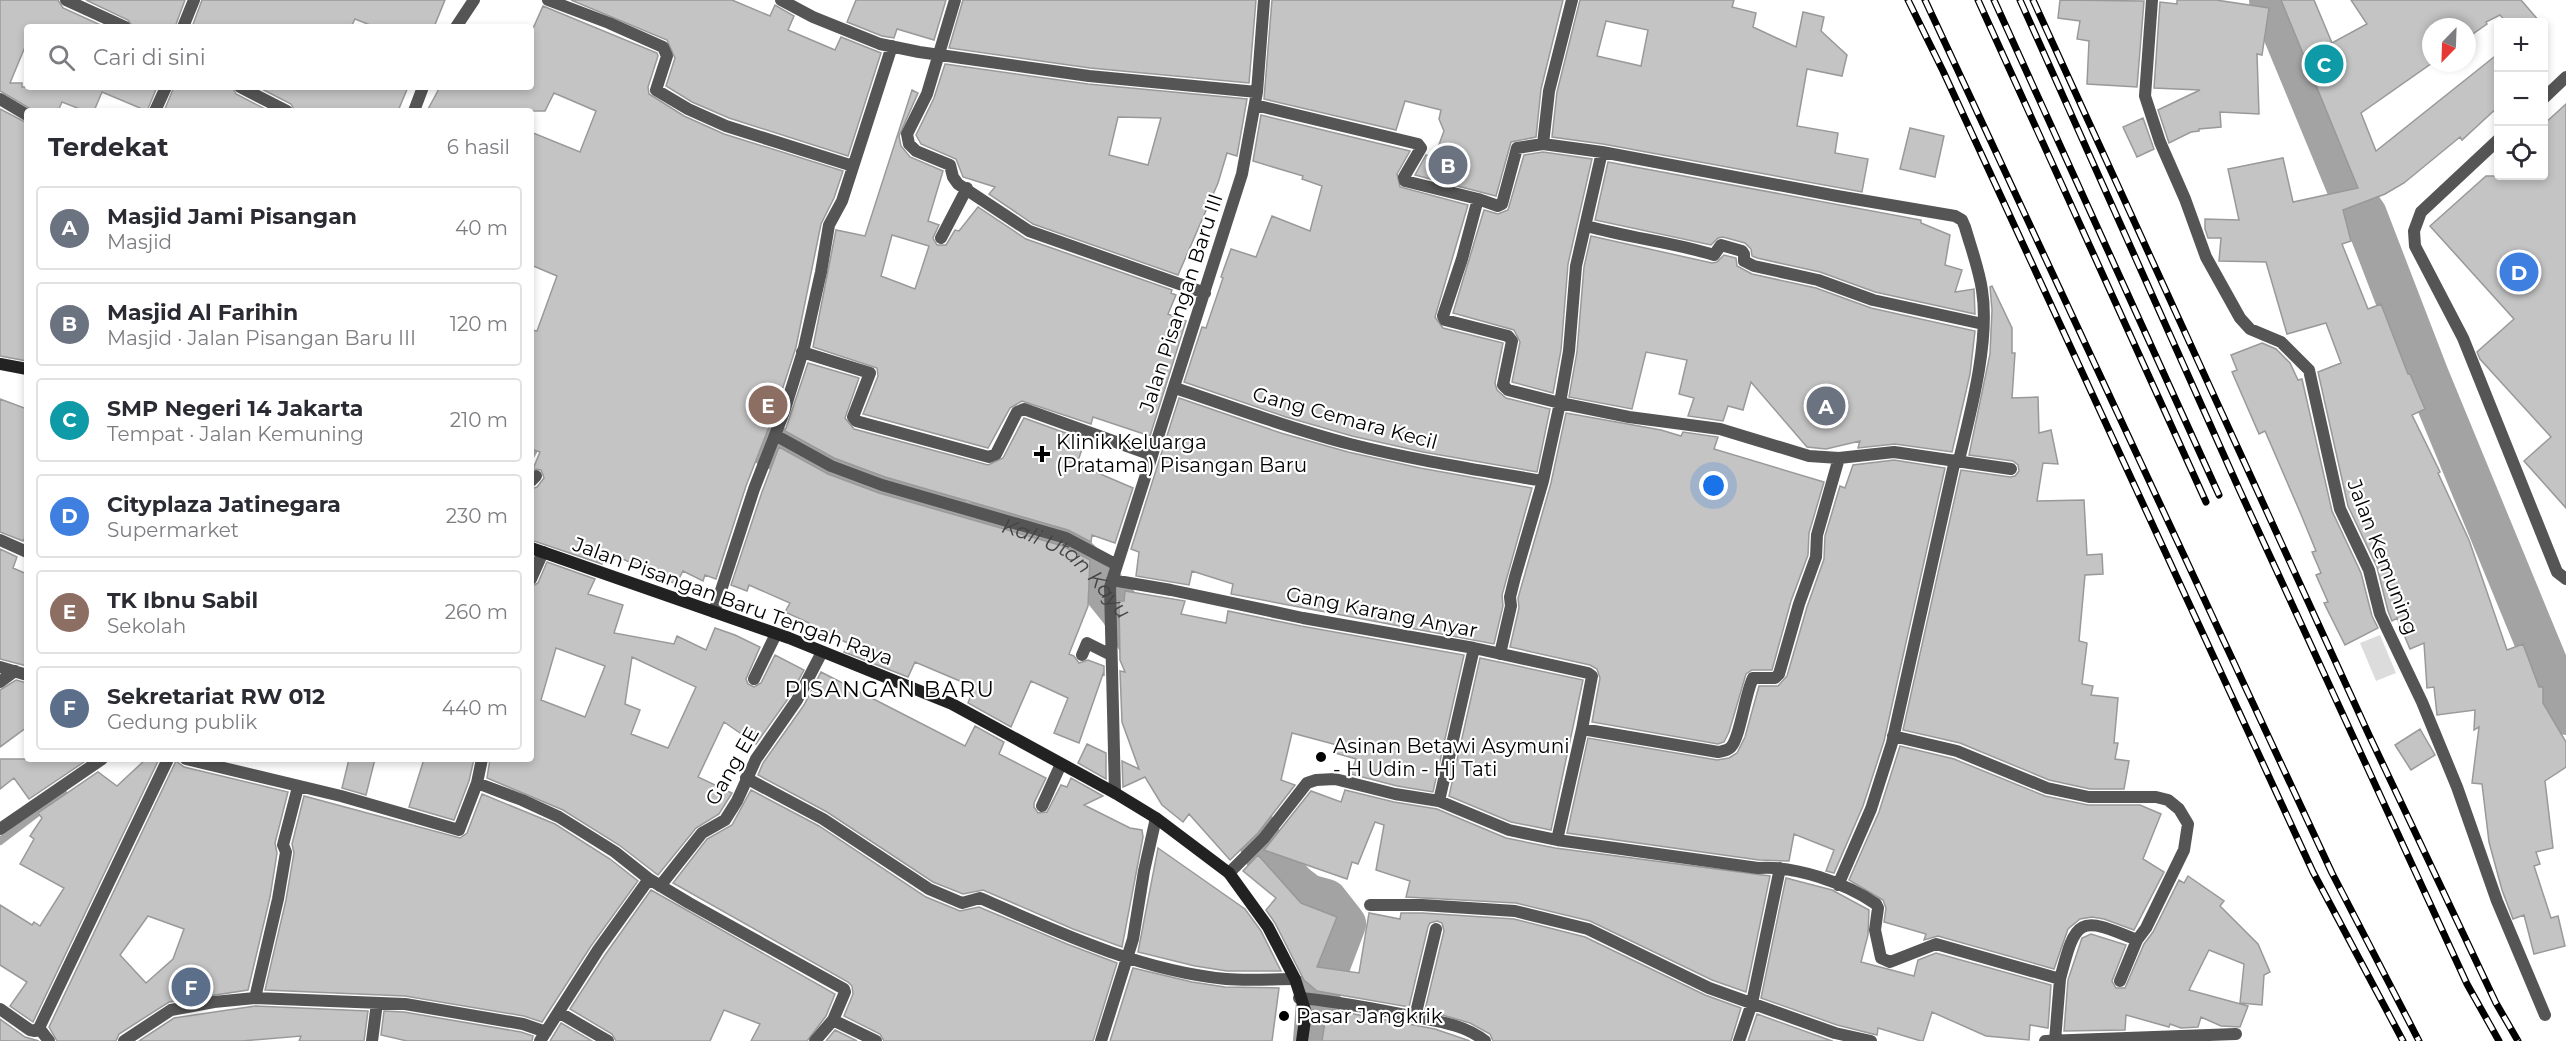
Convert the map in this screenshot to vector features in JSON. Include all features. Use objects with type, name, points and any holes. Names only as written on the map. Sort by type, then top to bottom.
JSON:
[{"type":"street","points":[[66,0],[118,24]]},
{"type":"street","points":[[184,24],[194,0]]},
{"type":"street","points":[[458,24],[474,0]]},
{"type":"street","points":[[548,0],[663,47],[667,56],[656,90],[688,109],[726,126],[853,166]]},
{"type":"street","points":[[781,0],[813,17],[880,44],[1089,76],[1257,92]]},
{"type":"street","points":[[955,0],[927,94],[908,134],[909,144],[916,151],[951,165],[955,181],[1029,231],[1205,293]]},
{"type":"street","name":"Jalan Pisangan Baru III","points":[[1115,793],[1111,588],[1242,174],[1256,105],[1264,0]]},
{"type":"street","points":[[1543,144],[1551,81],[1572,0]]},
{"type":"street","name":"Jalan Kemuning","points":[[2152,0],[2145,96],[2160,142],[2185,199],[2206,257],[2240,318],[2250,329],[2281,342],[2309,370],[2340,509],[2369,570],[2380,614],[2422,702],[2457,787],[2498,901],[2545,1015]]},
{"type":"street","points":[[714,612],[754,489],[784,412],[802,352],[821,272],[829,225],[842,201],[892,46]]},
{"type":"street","points":[[2548,94],[2566,77]]},
{"type":"street","points":[[156,108],[165,90]]},
{"type":"street","points":[[246,90],[281,108]]},
{"type":"street","points":[[415,108],[422,90]]},
{"type":"street","points":[[0,99],[24,113]]},
{"type":"street","points":[[1256,105],[1418,144],[1421,148],[1404,177],[1405,182],[1498,206],[1502,204],[1517,148],[1543,144],[1602,152],[1955,216],[1962,220],[1982,291],[1983,324],[1974,390],[1893,736],[1871,808],[1838,885]]},
{"type":"street","points":[[2494,145],[2421,212],[2414,231],[2415,246],[2463,338],[2557,572],[2566,579]]},
{"type":"street","points":[[1500,654],[1511,606],[1510,597],[1543,482],[1560,403],[1569,351],[1576,266],[1587,226],[1602,152]]},
{"type":"street","points":[[941,238],[967,188]]},
{"type":"street","points":[[1478,199],[1462,259],[1443,316],[1446,320],[1508,336],[1512,341],[1503,386],[1508,390],[1629,417],[1720,429],[1809,456],[1839,458],[1894,452],[2011,469]]},
{"type":"street","points":[[1587,226],[1631,238],[1654,240],[1714,255],[1721,245],[1744,252],[1744,261],[1754,266],[1818,280],[1873,300],[1983,324]]},
{"type":"street","points":[[802,352],[870,373],[853,417],[856,421],[989,457],[996,454],[1017,412],[1024,408],[1152,454]]},
{"type":"street","points":[[0,364],[24,368]]},
{"type":"street","name":"Gang Cemara Kecil","points":[[1175,388],[1248,414],[1348,444],[1419,460],[1543,482]]},
{"type":"street","points":[[772,442],[831,466],[903,491],[1066,537],[1117,565]]},
{"type":"street","points":[[1557,840],[1582,729],[1718,752],[1730,748],[1735,742],[1753,678],[1775,678],[1779,674],[1799,604],[1816,557],[1817,535],[1839,458]]},
{"type":"street","points":[[0,540],[24,551]]},
{"type":"street","name":"Jalan Pisangan Baru Tengah Raya","points":[[537,550],[822,651],[952,704],[1115,793],[1156,818],[1229,873],[1268,927],[1295,979],[1299,998],[1306,1013],[1302,1041]]},
{"type":"street","name":"Gang Karang Anyar","points":[[1111,588],[1171,590],[1303,618],[1474,648],[1588,673],[1592,676],[1582,729]]},
{"type":"street","points":[[754,679],[776,634]]},
{"type":"street","points":[[1082,654],[1087,644],[1111,655]]},
{"type":"street","points":[[1439,801],[1474,648]]},
{"type":"street","name":"Gang EE","points":[[543,1037],[598,950],[655,882],[702,833],[711,830],[725,820],[767,741],[797,700],[822,651]]},
{"type":"street","points":[[0,667],[21,673]]},
{"type":"street","points":[[0,682],[21,673]]},
{"type":"street","points":[[1893,736],[1957,751],[2047,788],[2089,797],[2156,797],[2168,800],[2179,809],[2188,824],[2186,844],[2174,874],[2146,928],[2137,940],[2120,981]]},
{"type":"street","points":[[0,829],[98,762]]},
{"type":"street","points":[[0,1009],[30,1030],[35,1031],[39,1028],[167,762]]},
{"type":"street","points":[[198,762],[341,796],[459,830],[477,783],[481,762]]},
{"type":"street","points":[[1042,806],[1061,764]]},
{"type":"street","points":[[746,778],[823,819],[929,889],[962,903],[980,898],[1085,944],[1127,959],[1227,979],[1295,979]]},
{"type":"street","points":[[1229,873],[1262,841],[1307,783],[1335,779],[1395,794],[1439,801],[1509,830],[1557,840],[1806,873],[1876,903],[1875,930],[1881,958],[1890,962],[1936,944],[2060,979]]},
{"type":"street","points":[[477,783],[559,817],[615,852],[655,882],[787,956],[799,966],[844,989],[845,992],[833,1020],[815,1041]]},
{"type":"street","points":[[255,998],[278,899],[286,852],[284,845],[298,787]]},
{"type":"street","points":[[1101,1041],[1133,939],[1143,871],[1156,818]]},
{"type":"street","points":[[1739,1041],[1752,1003],[1780,868]]},
{"type":"street","points":[[1370,905],[1422,905],[1515,911],[1588,929],[1710,988],[1835,1033],[1871,1041]]},
{"type":"street","points":[[2055,1041],[2060,979],[2074,935],[2087,924],[2093,924],[2137,940]]},
{"type":"street","points":[[1414,1017],[1436,929]]},
{"type":"street","points":[[124,1041],[171,1010],[214,1002],[255,998],[405,1004],[523,1024],[543,1037]]},
{"type":"street","points":[[1299,998],[1448,1023],[1473,1032],[1485,1041]]},
{"type":"street","points":[[372,1041],[377,1003]]},
{"type":"street","points":[[560,1013],[608,1041]]},
{"type":"street","points":[[833,1020],[876,1041]]},
{"type":"street","points":[[39,1028],[50,1041]]},
{"type":"street","points":[[2045,1041],[2236,1034]]},
{"type":"shaded area","points":[[2380,635],[2396,673],[2376,681],[2360,643]]},
{"type":"building","points":[[0,0],[58,0],[63,8],[98,24],[24,24],[24,49],[10,83],[22,83],[24,90],[156,90],[148,108],[140,108],[102,92],[95,108],[77,108],[62,102],[59,108],[29,108],[0,91]]},
{"type":"building","points":[[86,0],[185,0],[176,24],[131,24],[128,20]]},
{"type":"building","points":[[202,0],[445,0],[435,24],[368,24],[355,19],[352,24],[193,24]]},
{"type":"building","points":[[571,0],[732,0],[770,16],[775,5],[794,16],[788,30],[835,50],[841,37],[881,53],[848,156],[729,118],[692,102],[666,86],[675,58],[667,40]]},
{"type":"building","points":[[856,0],[946,0],[934,40],[897,29],[894,38],[882,36],[847,22]]},
{"type":"building","points":[[963,0],[1256,0],[1249,83],[1090,68],[949,48]]},
{"type":"building","points":[[1272,0],[1563,0],[1541,89],[1536,137],[1511,142],[1496,196],[1415,175],[1426,155],[1434,158],[1444,131],[1439,119],[1441,110],[1405,101],[1396,130],[1264,99]]},
{"type":"building","points":[[1580,0],[1734,0],[1732,7],[1756,13],[1753,27],[1796,47],[1803,12],[1824,17],[1821,31],[1847,55],[1842,76],[1807,69],[1797,126],[1838,133],[1835,153],[1868,159],[1862,192],[1603,144],[1552,137],[1557,92]],"holes":[[[1606,21],[1648,30],[1641,66],[1597,56]]]},
{"type":"building","points":[[2060,0],[2144,1],[2137,87],[2087,84],[2089,41],[2077,39],[2080,21],[2058,18]]},
{"type":"building","points":[[2177,0],[2216,0],[2269,8],[2262,55],[2257,54],[2259,114],[2220,112],[2221,127],[2199,129],[2199,131],[2191,132],[2169,143],[2158,110],[2200,90],[2154,88],[2160,2],[2177,4]]},
{"type":"building","points":[[2281,0],[2314,0],[2332,43],[2367,24],[2351,0],[2521,0],[2537,18],[2503,18],[2500,15],[2486,22],[2487,24],[2476,32],[2476,18],[2422,18],[2422,70],[2361,113],[2376,151],[2494,57],[2494,111],[2462,140],[2460,137],[2404,183],[2385,194],[2343,210],[2351,241],[2342,244],[2368,309],[2381,304],[2408,374],[2425,409],[2412,415],[2440,472],[2438,473],[2469,540],[2507,650],[2523,644],[2539,687],[2543,687],[2543,703],[2566,742],[2566,767],[2545,781],[2553,848],[2536,852],[2540,864],[2534,866],[2551,918],[2558,916],[2565,946],[2534,954],[2524,915],[2513,919],[2502,890],[2489,842],[2482,784],[2472,783],[2479,727],[2474,730],[2475,710],[2437,715],[2434,687],[2427,688],[2424,643],[2410,649],[2397,618],[2392,621],[2377,567],[2348,506],[2318,372],[2341,363],[2326,323],[2287,334],[2266,262],[2219,261],[2221,238],[2208,238],[2205,229],[2205,219],[2239,220],[2228,169],[2283,158],[2293,202],[2358,188]]},
{"type":"building","points":[[543,6],[657,53],[648,87],[649,94],[684,116],[724,134],[843,171],[834,198],[821,224],[796,347],[776,409],[746,486],[716,579],[705,575],[703,581],[683,571],[676,584],[608,552],[602,564],[534,541],[534,488],[544,478],[541,470],[534,469],[540,452],[534,450],[534,330],[537,331],[557,276],[534,266],[534,133],[580,152],[596,111],[554,93],[545,111],[534,111],[534,108],[429,108],[438,90],[534,90],[534,26]]},
{"type":"building","points":[[945,64],[1088,84],[1247,99],[1237,156],[1227,153],[1218,183],[1178,275],[1033,224],[989,194],[995,187],[963,177],[956,159],[921,144],[916,135],[934,98]],"holes":[[[1118,117],[1161,118],[1148,165],[1109,155]]]},
{"type":"building","points":[[173,90],[234,90],[236,94],[263,108],[165,108]]},
{"type":"building","points":[[264,90],[407,90],[399,108],[293,108],[291,104]]},
{"type":"building","points":[[912,90],[918,93],[899,136],[901,146],[910,157],[943,171],[928,221],[939,225],[933,238],[937,245],[946,245],[955,230],[959,231],[978,207],[1026,239],[1172,290],[1171,293],[1176,295],[1168,314],[1186,321],[1150,436],[1093,417],[1091,424],[1022,401],[1010,408],[988,448],[863,414],[878,376],[877,368],[813,347],[836,230],[865,236]],"holes":[[[892,235],[929,246],[915,289],[881,276]]]},
{"type":"building","points":[[2566,104],[2566,508],[2524,461],[2551,437],[2480,359],[2477,352],[2514,319],[2430,226],[2486,176],[2494,176],[2494,180],[2548,180],[2548,120]]},
{"type":"building","points":[[0,109],[24,121],[24,360],[0,356]]},
{"type":"building","points":[[1261,115],[1410,151],[1397,174],[1400,187],[1468,205],[1435,317],[1443,328],[1503,343],[1495,383],[1497,390],[1506,398],[1550,409],[1537,472],[1423,452],[1352,436],[1286,417],[1184,382],[1202,327],[1206,328],[1231,249],[1256,257],[1272,216],[1310,231],[1322,186],[1302,179],[1303,176],[1253,161]]},
{"type":"building","points":[[2143,118],[2154,149],[2137,157],[2123,127]]},
{"type":"building","points":[[1910,128],[1944,136],[1935,177],[1900,169]]},
{"type":"building","points":[[1543,152],[1592,159],[1568,264],[1561,350],[1553,393],[1512,382],[1520,342],[1514,330],[1453,313],[1484,210],[1498,214],[1508,210],[1524,155]]},
{"type":"building","points":[[1608,162],[1921,220],[1921,223],[1950,235],[1945,265],[1962,270],[1955,292],[1974,289],[1975,314],[1875,292],[1820,272],[1757,258],[1752,256],[1751,249],[1745,243],[1723,237],[1718,238],[1711,245],[1595,220]]},
{"type":"building","points":[[1591,236],[1712,263],[1717,262],[1724,255],[1736,258],[1737,266],[1752,274],[1816,288],[1871,308],[1975,331],[1970,374],[1952,452],[1895,444],[1858,448],[1860,441],[1826,449],[1807,447],[1751,382],[1743,410],[1728,406],[1723,421],[1688,416],[1694,398],[1679,394],[1687,360],[1646,352],[1632,409],[1569,397],[1577,352],[1584,267]]},
{"type":"building","points":[[1992,286],[2012,328],[2012,353],[2015,353],[2012,398],[2038,397],[2039,433],[2051,430],[2058,464],[2043,463],[2037,501],[2084,500],[2087,555],[2102,554],[2103,574],[2085,575],[2079,641],[2087,643],[2082,684],[2093,686],[2091,695],[2118,698],[2114,743],[2118,743],[2115,759],[2129,761],[2124,789],[2090,789],[2049,780],[1960,743],[1903,730],[1961,470],[2010,477],[2015,476],[2019,471],[2018,465],[2013,461],[1969,455],[1990,354],[1992,310],[1990,287]]},
{"type":"building","points":[[2262,343],[2276,349],[2290,363],[2298,380],[2302,379],[2332,511],[2361,573],[2372,616],[2378,628],[2345,645],[2324,603],[2328,602],[2316,575],[2321,573],[2312,552],[2316,551],[2300,512],[2265,431],[2259,434],[2232,372],[2237,370],[2231,355]]},
{"type":"building","points":[[808,363],[859,378],[845,418],[854,429],[988,465],[1003,458],[1024,418],[1085,440],[1077,464],[1133,488],[1115,543],[1092,535],[1091,542],[1068,530],[885,477],[834,458],[785,431]]},
{"type":"building","points":[[1179,398],[1281,433],[1348,452],[1420,468],[1532,488],[1502,595],[1503,606],[1494,644],[1231,594],[1233,584],[1192,571],[1189,585],[1136,576],[1139,552],[1131,549]]},
{"type":"building","points":[[0,399],[24,408],[24,539],[23,541],[0,532]]},
{"type":"building","points":[[1566,413],[1661,430],[1681,436],[1683,432],[1718,437],[1714,449],[1824,482],[1809,533],[1808,555],[1791,601],[1772,670],[1752,670],[1746,674],[1724,742],[1718,744],[1592,722],[1600,678],[1597,669],[1590,665],[1510,647],[1519,608],[1518,598],[1551,483]]},
{"type":"building","points":[[779,447],[828,474],[879,493],[1063,546],[1090,560],[1088,606],[1069,654],[1074,656],[1079,663],[1088,660],[1104,666],[1104,676],[1103,674],[1079,743],[1054,733],[1068,698],[1031,681],[1011,727],[968,703],[974,687],[915,662],[908,677],[844,652],[848,643],[809,627],[809,623],[785,612],[790,603],[749,585],[747,591],[731,585]]},
{"type":"building","points":[[1894,460],[1945,468],[1884,741],[1863,806],[1834,873],[1826,871],[1834,850],[1794,834],[1789,861],[1759,860],[1567,833],[1588,738],[1717,760],[1729,758],[1737,753],[1745,737],[1759,686],[1778,686],[1787,676],[1824,559],[1825,536],[1840,486],[1845,488],[1853,465]]},
{"type":"building","points":[[0,549],[17,557],[13,568],[24,573],[24,665],[0,659]]},
{"type":"building","points":[[547,562],[595,579],[588,594],[623,605],[614,633],[674,644],[677,636],[706,650],[715,628],[735,635],[760,647],[746,679],[748,684],[754,687],[761,683],[775,655],[804,670],[790,696],[756,744],[724,722],[698,777],[732,793],[719,814],[696,828],[658,875],[619,845],[563,810],[487,778],[490,762],[534,762],[534,585],[538,583]],"holes":[[[556,648],[605,666],[585,717],[541,700]],[[632,657],[696,687],[668,748],[631,734],[640,710],[625,704]]]},
{"type":"building","points":[[1125,591],[1185,601],[1181,614],[1226,623],[1228,611],[1464,655],[1433,792],[1397,786],[1351,774],[1356,759],[1335,753],[1337,745],[1292,733],[1281,780],[1295,785],[1258,833],[1230,860],[1189,814],[1183,822],[1162,805],[1145,777],[1123,787],[1122,761],[1139,769],[1122,722],[1120,671],[1125,672],[1120,660],[1119,601],[1124,601]]},
{"type":"building","points":[[1480,658],[1583,680],[1551,830],[1511,822],[1449,796]]},
{"type":"building","points":[[821,672],[965,746],[975,726],[1004,742],[999,754],[1046,778],[1034,803],[1038,813],[1047,812],[1061,785],[1067,787],[1071,778],[1103,796],[1084,805],[1130,828],[1142,830],[1143,837],[1122,947],[1073,929],[983,890],[963,894],[933,882],[827,812],[758,775],[763,763],[804,705]]},
{"type":"building","points":[[16,680],[24,682],[24,729],[0,747],[0,690]]},
{"type":"building","points":[[2420,729],[2435,755],[2411,770],[2395,745]]},
{"type":"building","points":[[1087,744],[1106,753],[1106,779],[1078,763]]},
{"type":"building","points":[[1900,746],[1954,759],[2045,796],[2088,805],[2140,805],[2161,814],[2143,859],[2164,872],[2134,930],[2104,919],[2092,917],[2080,919],[2068,929],[2054,969],[1938,936],[1924,940],[1926,934],[1884,922],[1886,908],[1883,900],[1849,880],[1879,812]]},
{"type":"building","points":[[0,759],[24,759],[24,762],[84,762],[29,799],[14,778],[0,789]]},
{"type":"building","points":[[143,762],[158,762],[33,1022],[10,1006],[27,982],[0,965],[0,905],[32,925],[34,922],[40,926],[64,888],[20,864],[34,839],[30,836],[42,818],[38,813],[98,772],[117,786]]},
{"type":"building","points":[[176,762],[184,767],[288,792],[275,843],[277,853],[270,897],[248,990],[169,1002],[119,1034],[116,1041],[57,1041],[49,1027]],"holes":[[[148,916],[184,929],[173,959],[146,983],[120,955]]]},
{"type":"building","points":[[348,762],[374,762],[366,795],[342,788]]},
{"type":"building","points":[[423,762],[473,762],[469,781],[454,820],[409,807]]},
{"type":"building","points":[[751,790],[819,826],[926,897],[960,911],[979,907],[1117,963],[1093,1041],[884,1041],[880,1034],[844,1016],[853,994],[852,986],[848,982],[673,883],[707,839],[732,825]]},
{"type":"building","points":[[1345,790],[1394,802],[1437,809],[1506,838],[1555,848],[1770,876],[1746,992],[1712,980],[1590,921],[1516,903],[1406,897],[1410,881],[1376,870],[1384,825],[1375,822],[1358,864],[1352,862],[1347,879],[1264,850],[1311,791],[1341,802]]},
{"type":"building","points":[[482,794],[555,824],[610,859],[638,881],[591,946],[542,1022],[524,1016],[405,996],[265,990],[286,900],[294,853],[292,844],[304,796],[460,838],[467,833]]},
{"type":"building","points":[[1158,848],[1245,909],[1261,931],[1281,971],[1227,971],[1138,952]]},
{"type":"building","points":[[1258,855],[1301,903],[1337,917],[1317,967],[1359,973],[1369,913],[1400,919],[1401,913],[1422,913],[1514,919],[1585,937],[1705,995],[1741,1008],[1731,1041],[1493,1041],[1490,1034],[1470,1023],[1425,1010],[1444,931],[1442,923],[1437,921],[1430,923],[1428,927],[1409,1007],[1317,991],[1304,980],[1266,910],[1276,898],[1243,871]]},
{"type":"building","points":[[2188,876],[2224,901],[2220,906],[2258,944],[2270,972],[2264,975],[2262,1005],[2240,1003],[2244,964],[2209,950],[2189,990],[2248,1006],[2240,1027],[2221,1026],[2201,1017],[2198,1027],[2181,1028],[2170,1024],[2169,1027],[2126,1015],[2125,1030],[2064,1031],[2068,980],[2082,938],[2091,934],[2126,945],[2112,981],[2116,988],[2125,988],[2144,944],[2153,932],[2179,880],[2184,883]]},
{"type":"building","points":[[1786,878],[1832,890],[1869,910],[1868,935],[1861,962],[1914,976],[1918,960],[1936,953],[2051,985],[2048,1028],[2030,1025],[2029,1040],[1986,1036],[1932,1012],[1923,1041],[1921,1041],[1878,1028],[1877,1035],[1837,1025],[1761,998]]},
{"type":"building","points":[[651,890],[835,994],[826,1016],[807,1041],[751,1041],[760,1024],[724,1010],[710,1041],[616,1041],[612,1034],[570,1009]]},
{"type":"building","points":[[1133,968],[1225,987],[1279,988],[1272,1041],[1110,1041]]},
{"type":"building","points":[[255,1006],[368,1011],[364,1041],[299,1041],[301,1036],[242,1041],[139,1041],[174,1018]]},
{"type":"building","points":[[1327,1009],[1435,1029],[1470,1041],[1322,1041]]},
{"type":"building","points":[[384,1011],[404,1012],[533,1036],[532,1041],[407,1041],[381,1035]]},
{"type":"building","points":[[1757,1014],[1832,1041],[1748,1041]]},
{"type":"building","points":[[0,1019],[25,1037],[39,1041],[0,1041]]},
{"type":"building","points":[[561,1023],[592,1041],[550,1041]]},
{"type":"building","points":[[835,1030],[857,1041],[826,1041]]},
{"type":"waterway","points":[[2271,0],[2353,198],[2365,215],[2427,376],[2566,713]]},
{"type":"waterway","name":"Kali Utan Kayu","points":[[721,422],[782,451],[812,470],[932,510],[963,524],[1001,525],[1025,532],[1069,551],[1094,576],[1122,611],[1149,658]]},
{"type":"waterway","points":[[534,450],[539,441]]},
{"type":"waterway","points":[[0,841],[63,793]]},
{"type":"waterway","name":"Kali Utan Kayu","points":[[1232,798],[1255,830],[1268,858],[1308,896],[1326,901],[1344,924],[1319,990],[1315,1041]]},
{"type":"railway","points":[[1908,0],[1943,71],[2313,872],[2403,1041]]},
{"type":"railway","points":[[1925,0],[2332,873],[2419,1041]]},
{"type":"railway","points":[[1978,0],[2206,502]]},
{"type":"railway","points":[[1994,0],[2219,495]]},
{"type":"railway","points":[[2020,0],[2239,489],[2467,984],[2499,1041]]},
{"type":"railway","points":[[2033,0],[2369,735],[2496,1003],[2518,1041]]},
{"type":"place","name":"SMP Negeri 14 Jakarta","points":[[2324,64]]},
{"type":"place","name":"Masjid Al Farihin","points":[[1448,165]]},
{"type":"place","name":"Cityplaza Jatinegara","points":[[2519,272]]},
{"type":"place","name":"TK Ibnu Sabil","points":[[768,405]]},
{"type":"place","name":"Masjid Jami Pisangan","points":[[1826,406]]},
{"type":"place","name":"Klinik Keluarga (Pratama) Pisangan Baru","points":[[1042,454]]},
{"type":"place","name":"Asinan Betawi Asymuni - H Udin - Hj Tati","points":[[1321,757]]},
{"type":"place","name":"Sekretariat RW 012","points":[[191,987]]},
{"type":"place","name":"Pasar Jangkrik","points":[[1284,1016]]},
{"type":"district","name":"PISANGAN BARU","points":[[890,689]]}]
